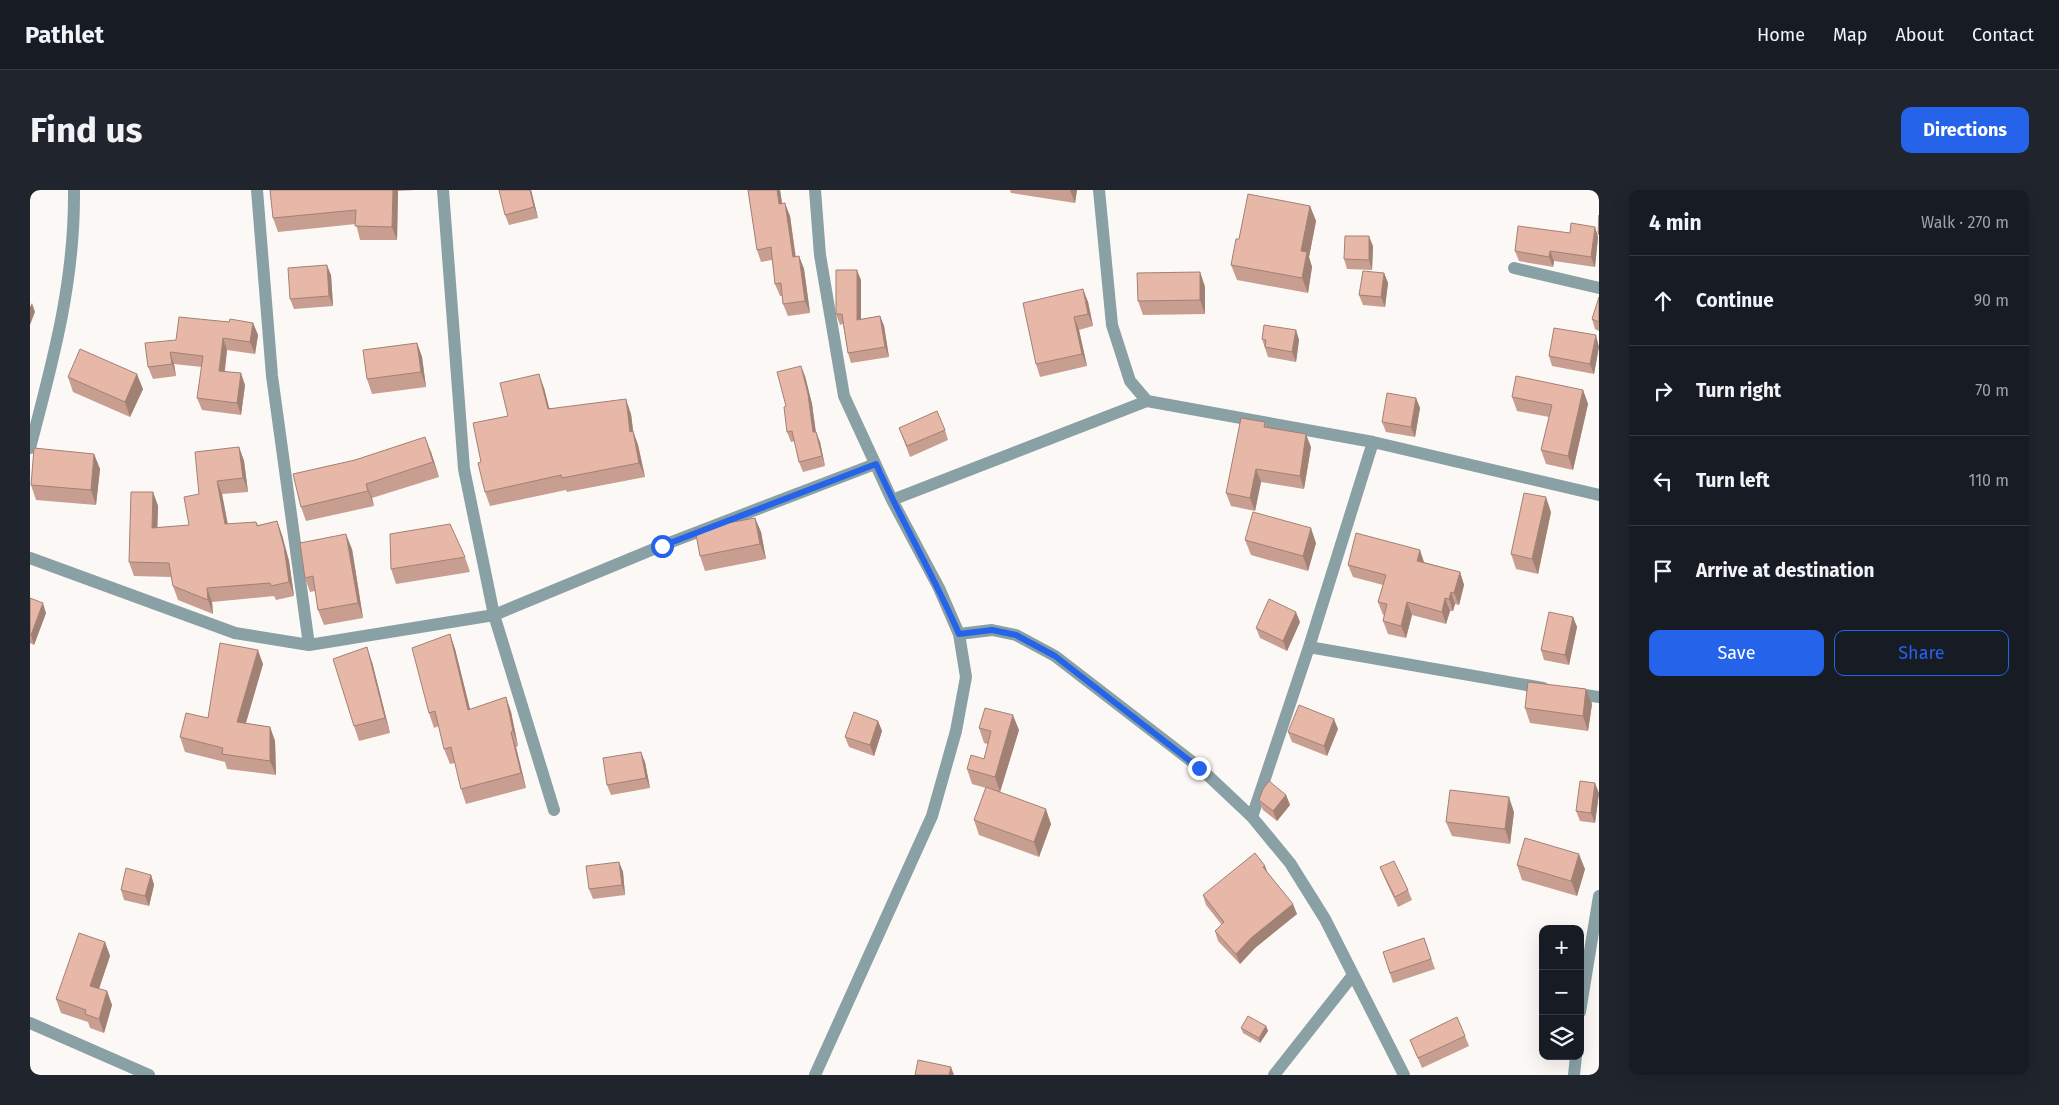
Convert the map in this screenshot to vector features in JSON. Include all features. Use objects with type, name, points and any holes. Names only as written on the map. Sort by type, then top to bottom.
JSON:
[{"type":"street","points":[[30,448],[60,332],[74,230],[74,190]]},
{"type":"street","points":[[257,190],[272,376],[309,645]]},
{"type":"street","points":[[443,190],[464,469],[494,614],[554,810]]},
{"type":"street","points":[[815,190],[820,255],[844,396],[892,500],[939,588],[959,634],[966,677],[956,731],[932,816],[815,1075]]},
{"type":"street","points":[[1098,190],[1112,325],[1130,381],[1147,401]]},
{"type":"street","points":[[1514,268],[1599,288]]},
{"type":"street","points":[[892,500],[1147,401],[1373,442],[1599,495]]},
{"type":"street","points":[[1252,817],[1309,647],[1373,442]]},
{"type":"street","points":[[30,558],[235,633],[309,645],[494,614],[662,546],[876,464]]},
{"type":"street","points":[[959,634],[992,630],[1008,633],[1016,635],[1055,656],[1199,768],[1252,817],[1290,863],[1325,918],[1404,1075]]},
{"type":"street","points":[[1309,647],[1599,697]]},
{"type":"street","points":[[1584,988],[1599,896]]},
{"type":"street","points":[[1274,1075],[1354,975]]},
{"type":"street","points":[[30,1023],[149,1075]]},
{"type":"street","points":[[1574,1075],[1576,1060]]},
{"type":"building","points":[[270,190],[393,190],[392,227],[355,226],[356,210],[273,218]]},
{"type":"building","points":[[499,190],[530,190],[534,207],[505,215]]},
{"type":"building","points":[[748,190],[777,190],[779,204],[785,203],[793,257],[799,256],[805,301],[783,304],[781,283],[775,284],[771,247],[757,250]]},
{"type":"building","points":[[1248,194],[1310,206],[1301,251],[1307,252],[1302,278],[1231,265],[1236,239],[1239,239]]},
{"type":"building","points":[[1571,223],[1595,227],[1591,257],[1550,251],[1549,257],[1515,251],[1518,226],[1570,233]]},
{"type":"building","points":[[1345,236],[1369,236],[1369,260],[1344,259]]},
{"type":"building","points":[[327,265],[329,296],[290,299],[288,268]]},
{"type":"building","points":[[836,270],[857,270],[857,320],[880,316],[885,347],[848,353],[842,314],[836,314]]},
{"type":"building","points":[[1363,271],[1384,273],[1381,297],[1359,295]]},
{"type":"building","points":[[1200,272],[1200,300],[1138,301],[1137,273]]},
{"type":"building","points":[[1083,289],[1088,314],[1074,317],[1082,354],[1036,364],[1023,303]]},
{"type":"building","points":[[1599,297],[1599,322],[1592,319]]},
{"type":"building","points":[[179,317],[229,322],[230,319],[253,323],[250,342],[223,338],[219,371],[241,373],[237,403],[197,398],[203,356],[170,352],[172,364],[148,367],[145,343],[176,340]]},
{"type":"building","points":[[1264,325],[1296,330],[1292,352],[1265,347],[1266,340],[1262,339]]},
{"type":"building","points":[[1554,328],[1596,335],[1590,364],[1549,356]]},
{"type":"building","points":[[417,343],[421,372],[367,379],[363,350]]},
{"type":"building","points":[[80,349],[137,374],[125,402],[68,377]]},
{"type":"building","points":[[801,366],[808,394],[813,432],[816,432],[822,456],[799,462],[792,431],[787,432],[784,407],[786,406],[777,372]]},
{"type":"building","points":[[539,374],[548,409],[626,399],[630,432],[633,431],[639,463],[562,478],[561,475],[485,492],[478,463],[481,462],[473,423],[508,416],[500,383]]},
{"type":"building","points":[[1516,376],[1583,390],[1568,456],[1541,450],[1552,405],[1512,397]]},
{"type":"building","points":[[1387,393],[1416,398],[1411,427],[1382,422]]},
{"type":"building","points":[[937,411],[945,430],[907,446],[899,428]]},
{"type":"building","points":[[1241,418],[1265,422],[1264,427],[1306,434],[1300,476],[1256,469],[1250,498],[1226,493]]},
{"type":"building","points":[[425,437],[433,462],[366,484],[368,491],[301,507],[293,474],[355,460]]},
{"type":"building","points":[[239,447],[243,478],[217,481],[225,524],[256,522],[257,526],[277,521],[284,547],[289,582],[271,586],[270,583],[207,588],[208,600],[173,586],[169,563],[129,562],[131,492],[153,492],[152,528],[189,525],[184,497],[199,494],[195,452]]},
{"type":"building","points":[[34,448],[94,454],[91,490],[31,485]]},
{"type":"building","points":[[1524,493],[1546,497],[1532,559],[1511,554]]},
{"type":"building","points":[[1253,512],[1311,528],[1303,556],[1245,540]]},
{"type":"building","points":[[755,518],[760,544],[700,556],[695,529]]},
{"type":"building","points":[[450,524],[465,557],[391,569],[390,534]]},
{"type":"building","points":[[1356,533],[1420,550],[1417,561],[1460,572],[1454,593],[1451,592],[1449,599],[1445,598],[1442,612],[1407,602],[1401,626],[1383,621],[1387,604],[1378,602],[1386,575],[1348,565]]},
{"type":"building","points":[[346,534],[358,603],[318,610],[313,576],[305,578],[300,543]]},
{"type":"building","points":[[30,598],[43,603],[31,635],[30,634]]},
{"type":"building","points":[[1269,599],[1296,612],[1283,641],[1256,628]]},
{"type":"building","points":[[1549,612],[1573,617],[1565,655],[1541,650]]},
{"type":"building","points":[[450,634],[468,710],[506,697],[513,731],[511,732],[521,773],[461,789],[451,747],[444,749],[435,711],[429,713],[412,648]]},
{"type":"building","points":[[220,643],[258,650],[237,722],[270,727],[270,761],[222,754],[223,748],[180,737],[186,713],[208,718]]},
{"type":"building","points":[[367,647],[385,718],[354,726],[333,659]]},
{"type":"building","points":[[1528,682],[1586,689],[1583,716],[1525,708]]},
{"type":"building","points":[[1299,705],[1334,719],[1324,746],[1288,732]]},
{"type":"building","points":[[985,708],[1013,715],[995,777],[967,769],[971,755],[984,759],[991,731],[979,728]]},
{"type":"building","points":[[854,712],[878,721],[870,745],[845,737]]},
{"type":"building","points":[[641,752],[646,778],[607,785],[603,758]]},
{"type":"building","points":[[1269,781],[1286,795],[1273,811],[1259,800],[1263,789]]},
{"type":"building","points":[[1580,781],[1595,783],[1591,813],[1576,811]]},
{"type":"building","points":[[986,787],[1046,809],[1034,842],[974,820]]},
{"type":"building","points":[[1450,790],[1509,797],[1505,829],[1446,822]]},
{"type":"building","points":[[1525,838],[1579,854],[1571,881],[1517,865]]},
{"type":"building","points":[[1255,853],[1265,866],[1263,867],[1293,904],[1251,938],[1236,954],[1215,931],[1224,922],[1203,895]]},
{"type":"building","points":[[1394,861],[1408,890],[1395,897],[1380,867]]},
{"type":"building","points":[[619,862],[622,885],[589,889],[586,866]]},
{"type":"building","points":[[126,868],[151,875],[145,896],[121,890]]},
{"type":"building","points":[[79,933],[105,942],[90,986],[107,991],[99,1019],[85,1014],[86,1010],[56,999]]},
{"type":"building","points":[[1424,938],[1431,959],[1390,973],[1383,952]]},
{"type":"building","points":[[1248,1016],[1266,1026],[1259,1038],[1241,1028]]},
{"type":"building","points":[[1457,1017],[1465,1036],[1418,1058],[1410,1040]]},
{"type":"building","points":[[918,1060],[951,1067],[949,1075],[915,1075]]},
{"type":"route","points":[[662,546],[876,464],[892,500],[939,588],[959,634],[992,630],[1016,635],[1055,656],[1199,768]]}]
